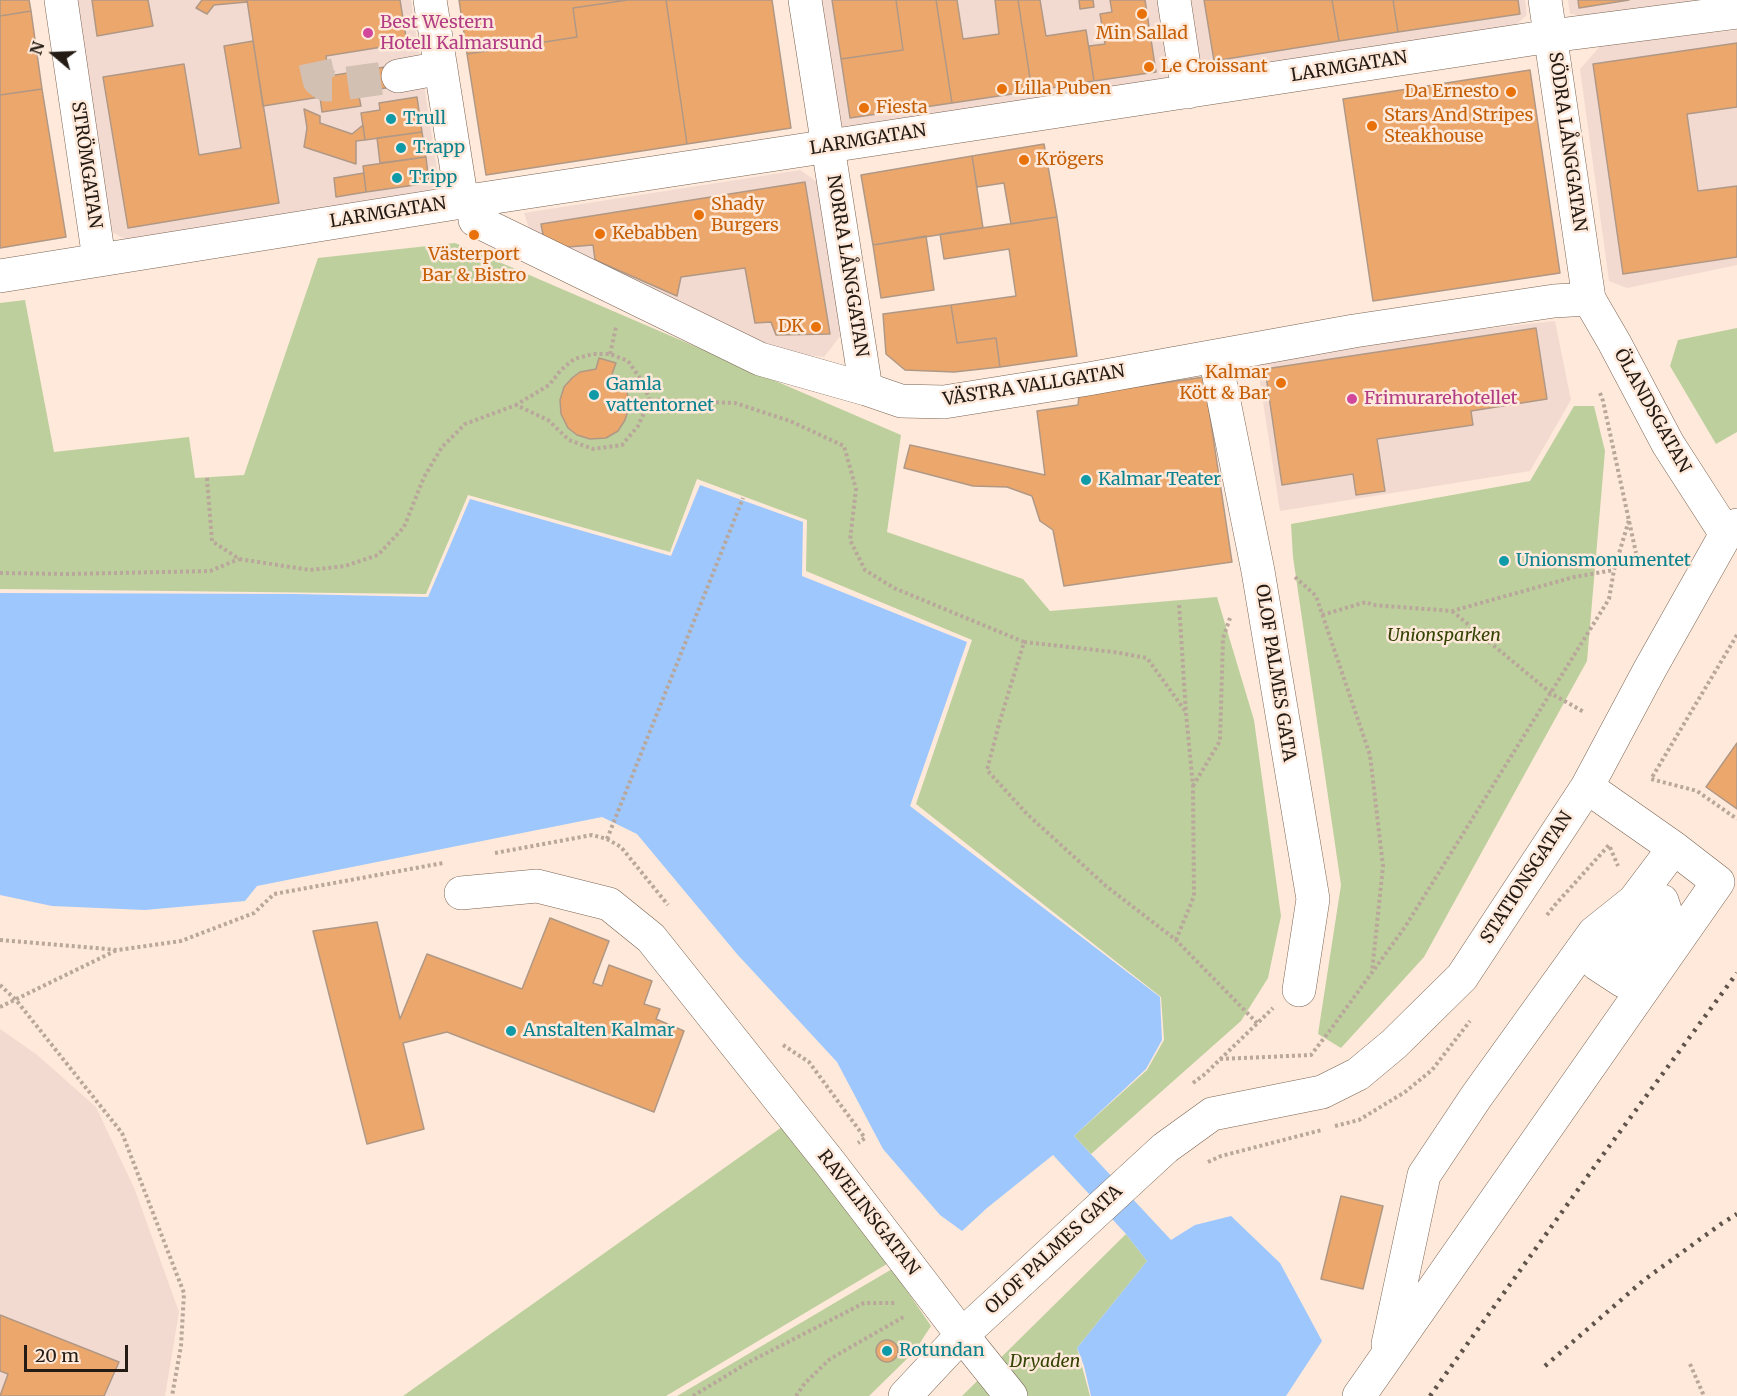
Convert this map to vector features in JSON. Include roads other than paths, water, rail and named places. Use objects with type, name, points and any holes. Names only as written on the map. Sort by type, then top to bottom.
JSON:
[{"type":"street","name":"STRÖMGATAN","points":[[62,0],[99,258]]},
{"type":"street","points":[[430,0],[469,211]]},
{"type":"street","name":"NORRA LÅNGGATAN","points":[[805,0],[866,389]]},
{"type":"street","points":[[1174,0],[1188,92]]},
{"type":"street","name":"SÖDRA LÅNGGATAN","points":[[1545,0],[1588,292]]},
{"type":"street","name":"LARMGATAN","points":[[0,276],[99,258],[469,211],[828,146],[1551,36],[1737,12]]},
{"type":"street","points":[[398,76],[441,68]]},
{"type":"street","name":"VÄSTRA VALLGATAN","points":[[469,211],[760,359],[901,401],[944,402],[1378,328],[1554,301],[1588,292]]},
{"type":"street","name":"ÖLANDSGATAN","points":[[1588,292],[1668,444],[1731,529]]},
{"type":"street","name":"OLOF PALMES GATA","points":[[1215,357],[1260,584],[1313,899],[1299,990]]},
{"type":"street","name":"STATIONSGATAN","points":[[1212,1114],[1322,1092],[1358,1074],[1394,1044],[1462,977],[1587,787],[1650,669],[1731,529]]},
{"type":"street","points":[[1359,1396],[1718,882],[1587,787]]},
{"type":"street","points":[[1385,1359],[1424,1175],[1476,1097],[1594,933],[1634,901],[1674,848]]},
{"type":"street","name":"RAVELINSGATAN","points":[[461,893],[537,886],[609,904],[651,938],[831,1164],[1011,1396]]},
{"type":"street","name":"OLOF PALMES GATA","points":[[905,1396],[962,1335],[1134,1176],[1165,1148],[1212,1114]]},
{"type":"water","points":[[700,485],[803,522],[802,576],[967,642],[910,806],[1160,997],[1162,1040],[1146,1069],[1074,1136],[1171,1240],[1195,1225],[1231,1216],[1280,1263],[1322,1341],[1286,1396],[1091,1396],[1077,1348],[1147,1261],[1126,1234],[1053,1155],[962,1231],[940,1215],[883,1149],[837,1062],[737,954],[637,834],[602,817],[257,886],[245,901],[145,910],[52,906],[0,895],[0,593],[428,597],[470,499],[671,556]]},
{"type":"tunnel","points":[[315,62],[319,80],[326,85],[398,76]]},
{"type":"railway","points":[[1430,1396],[1737,973]]},
{"type":"railway","points":[[1545,1366],[1644,1280],[1737,1214]]},
{"type":"place","name":"Min Sallad","points":[[1142,14]]},
{"type":"place","name":"Best Western Hotell Kalmarsund","points":[[368,33]]},
{"type":"place","name":"Le Croissant","points":[[1149,67]]},
{"type":"place","name":"Lilla Puben","points":[[1002,89]]},
{"type":"place","name":"Da Ernesto","points":[[1511,92]]},
{"type":"place","name":"Fiesta","points":[[864,108]]},
{"type":"place","name":"Trull","points":[[391,119]]},
{"type":"place","name":"Stars And Stripes Steakhouse","points":[[1372,126]]},
{"type":"place","name":"Trapp","points":[[401,148]]},
{"type":"place","name":"Krögers","points":[[1024,160]]},
{"type":"place","name":"Tripp","points":[[397,178]]},
{"type":"place","name":"Shady Burgers","points":[[699,215]]},
{"type":"place","name":"Kebabben","points":[[600,234]]},
{"type":"place","name":"Västerport Bar & Bistro","points":[[474,235]]},
{"type":"place","name":"DK","points":[[816,327]]},
{"type":"place","name":"Kalmar Kött & Bar","points":[[1281,383]]},
{"type":"place","name":"Gamla vattentornet","points":[[594,395]]},
{"type":"place","name":"Frimurarehotellet","points":[[1352,399]]},
{"type":"place","name":"Kalmar Teater","points":[[1086,480]]},
{"type":"place","name":"Unionsmonumentet","points":[[1504,561]]},
{"type":"place","name":"Anstalten Kalmar","points":[[511,1031]]},
{"type":"place","name":"Rotundan","points":[[887,1351]]},
{"type":"park label","name":"Unionsparken","points":[[1444,636]]},
{"type":"park label","name":"Dryaden","points":[[1045,1362]]}]
